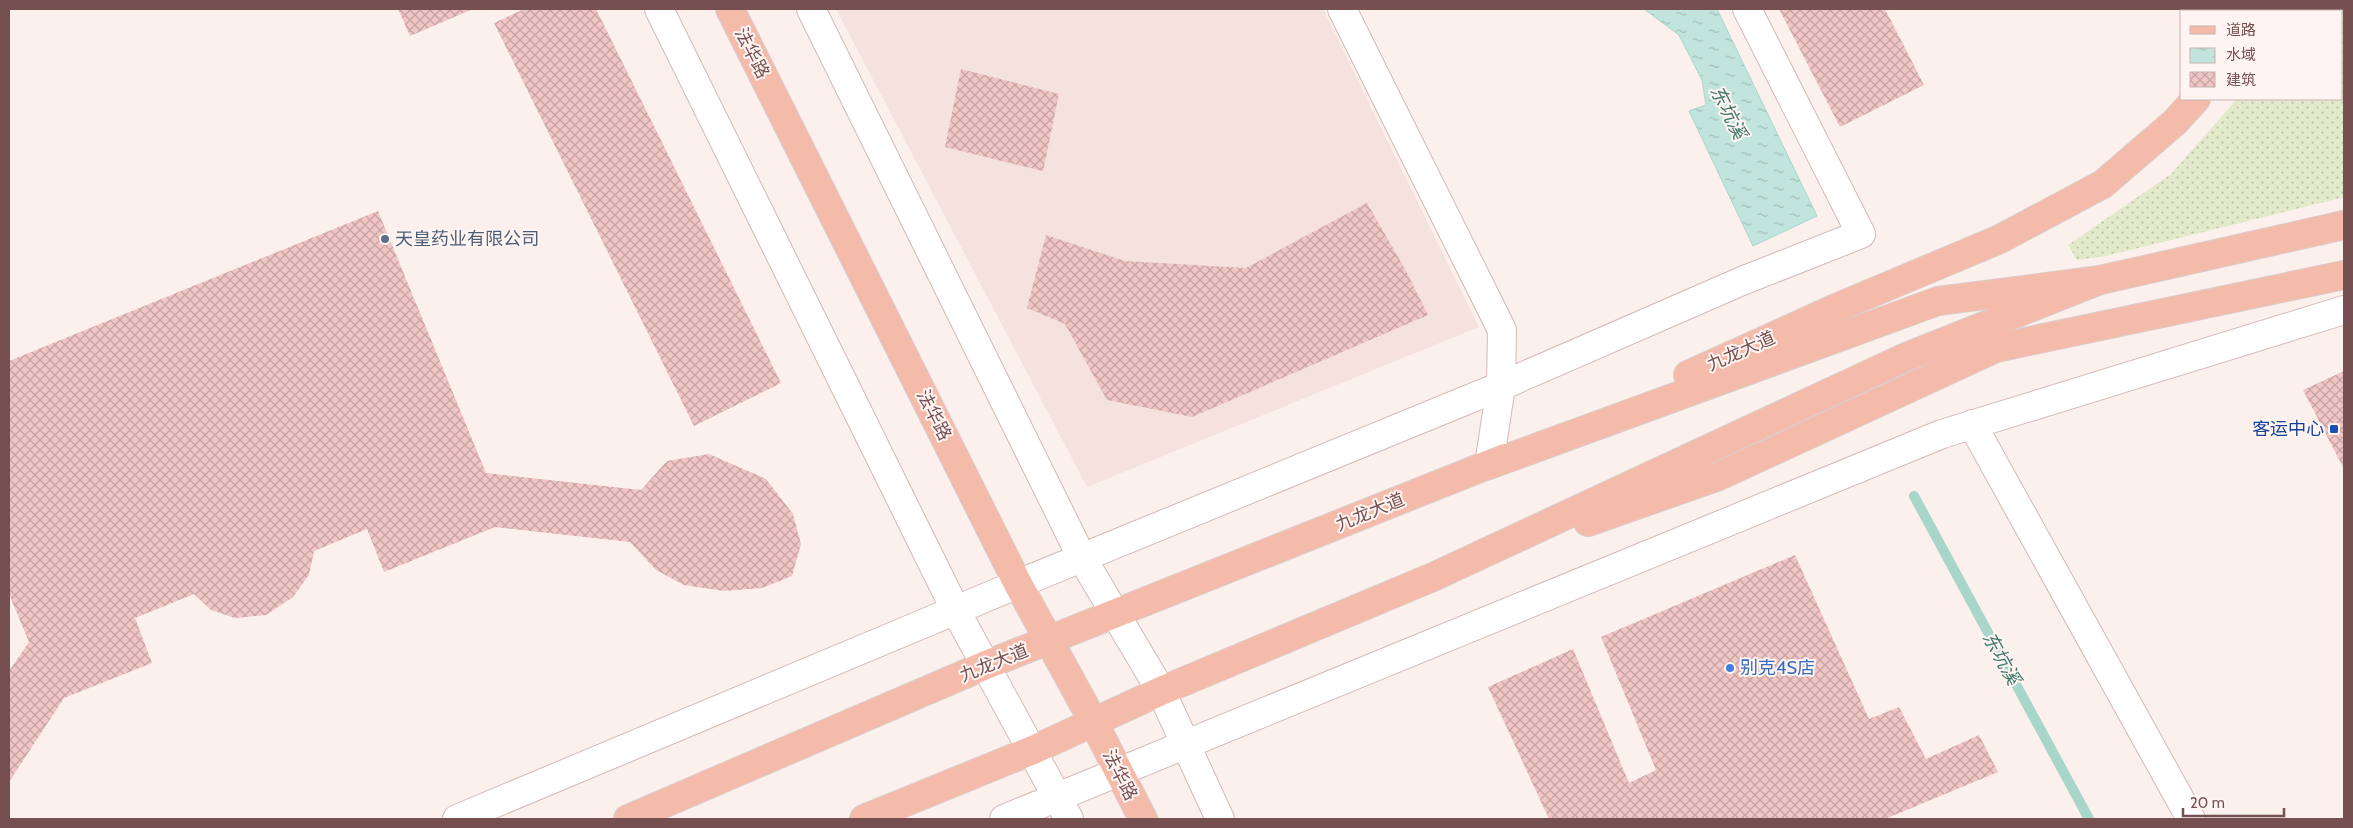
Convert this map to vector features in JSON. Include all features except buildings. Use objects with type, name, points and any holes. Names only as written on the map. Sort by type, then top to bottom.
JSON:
[{"type":"main road","name":"法华路","points":[[730,9],[1018,584],[1143,819]]},
{"type":"main road","name":"九龙大道","points":[[628,819],[986,665],[1489,465],[1836,308],[2000,239],[2102,184],[2175,122],[2195,100]]},
{"type":"main road","points":[[1489,465],[1938,301],[2100,280],[2344,225]]},
{"type":"main road","points":[[1433,577],[1719,476],[1996,348],[2344,275]]},
{"type":"main road","points":[[864,819],[1033,750],[1094,724],[1161,691],[1433,577],[1906,357],[2100,280]]},
{"type":"street","points":[[659,9],[956,610],[1063,808]]},
{"type":"street","points":[[811,9],[1082,558],[1161,691],[1220,819]]},
{"type":"street","points":[[1342,9],[1502,330],[1501,386],[1489,465]]},
{"type":"street","points":[[457,819],[1018,584],[1501,386],[1742,281],[1861,234],[1746,9]]},
{"type":"street","points":[[1004,819],[1063,808],[1119,771],[1942,434],[2344,310]]},
{"type":"street","points":[[1972,424],[2191,819]]},
{"type":"shaded area","points":[[836,9],[1323,9],[1479,327],[1087,487]]},
{"type":"green space","points":[[2344,9],[2344,197],[2106,256],[2077,260],[2068,245],[2171,174],[2236,100],[2343,100],[2343,10],[2290,10]]},
{"type":"water","points":[[1644,9],[1717,9],[1817,216],[1753,246],[1689,111],[1706,105],[1702,80],[1679,35]]},
{"type":"waterway","name":"东坑溪","points":[[1914,496],[2089,819]]},
{"type":"place","name":"天皇药业有限公司","points":[[385,239]]},
{"type":"place","name":"客运中心","points":[[2334,429]]},
{"type":"place","name":"别克4S店","points":[[1730,668]]}]
